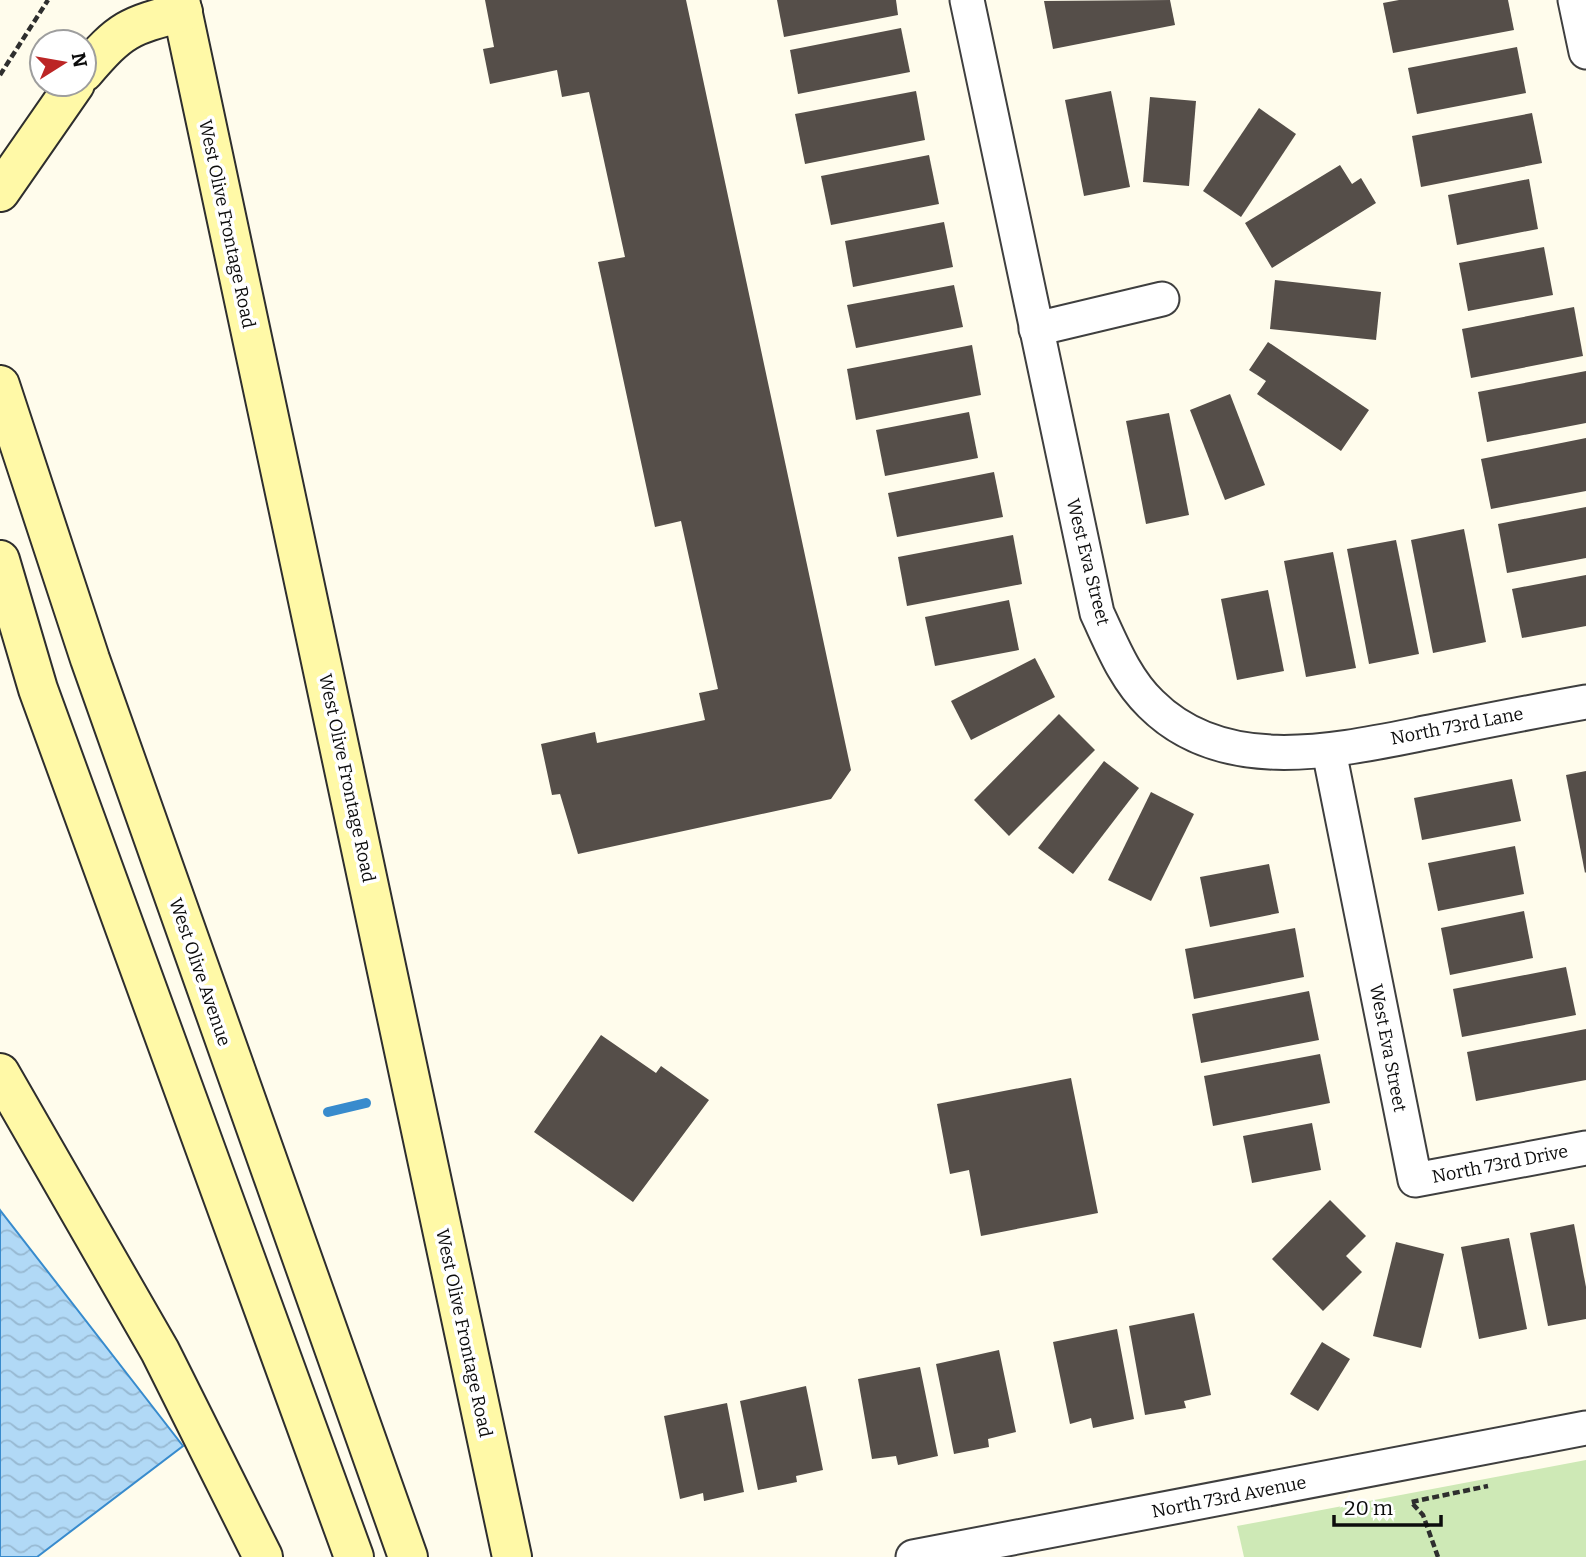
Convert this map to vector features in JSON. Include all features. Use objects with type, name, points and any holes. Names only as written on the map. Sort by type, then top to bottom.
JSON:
[{"type":"main road","points":[[98,56],[112,40],[135,24],[181,6]]},
{"type":"main road","name":"West Olive Frontage Road","points":[[181,6],[512,1557]]},
{"type":"main road","points":[[0,192],[65,98]]},
{"type":"main road","name":"West Olive Avenue","points":[[0,385],[90,659],[408,1557]]},
{"type":"main road","points":[[0,560],[38,689],[354,1557]]},
{"type":"main road","points":[[0,1073],[160,1351],[262,1557]]},
{"type":"street","name":"West Eva Street","points":[[967,0],[1097,613],[1121,667],[1151,705],[1195,736],[1257,752],[1329,751],[1415,1180]]},
{"type":"street","points":[[1575,0],[1586,52]]},
{"type":"street","points":[[1036,328],[1162,299]]},
{"type":"street","name":"North 73rd Lane","points":[[1329,751],[1586,702]]},
{"type":"street","name":"North 73rd Drive","points":[[1415,1180],[1586,1147]]},
{"type":"street","name":"North 73rd Avenue","points":[[913,1557],[1586,1428]]},
{"type":"path","points":[[0,75],[48,0]]},
{"type":"path","points":[[1438,1557],[1423,1515],[1411,1502],[1488,1486]]},
{"type":"green space","points":[[1586,1460],[1586,1557],[1244,1557],[1237,1526]]},
{"type":"water","points":[[0,1210],[183,1446],[37,1557],[0,1557]]},
{"type":"building","points":[[485,0],[686,0],[851,770],[831,799],[578,854],[560,794],[552,795],[541,744],[595,732],[597,743],[705,720],[699,693],[718,689],[681,521],[655,527],[598,262],[625,257],[589,92],[562,97],[557,70],[490,84],[483,49],[494,47]]},
{"type":"building","points":[[777,0],[896,0],[898,15],[784,37]]},
{"type":"building","points":[[1170,0],[1175,25],[1053,49],[1044,1]]},
{"type":"building","points":[[1399,0],[1508,0],[1514,30],[1393,53],[1383,3]]},
{"type":"building","points":[[901,28],[910,72],[798,94],[790,50]]},
{"type":"building","points":[[1517,47],[1526,93],[1417,114],[1408,68]]},
{"type":"building","points":[[916,91],[925,140],[805,164],[795,114]]},
{"type":"building","points":[[1111,91],[1130,187],[1084,196],[1065,100]]},
{"type":"building","points":[[1150,97],[1196,101],[1189,186],[1143,182]]},
{"type":"building","points":[[1259,108],[1296,134],[1241,217],[1203,191]]},
{"type":"building","points":[[1532,113],[1542,163],[1421,187],[1412,136]]},
{"type":"building","points":[[929,155],[939,204],[831,225],[821,176]]},
{"type":"building","points":[[1340,165],[1352,184],[1361,178],[1376,203],[1272,268],[1245,223]]},
{"type":"building","points":[[1529,179],[1538,229],[1457,245],[1448,195]]},
{"type":"building","points":[[944,222],[953,267],[853,287],[845,241]]},
{"type":"building","points":[[1544,247],[1553,295],[1468,311],[1459,263]]},
{"type":"building","points":[[1275,280],[1381,292],[1376,340],[1270,329]]},
{"type":"building","points":[[954,285],[963,327],[856,348],[847,305]]},
{"type":"building","points":[[1574,307],[1583,356],[1471,378],[1462,329]]},
{"type":"building","points":[[1268,342],[1369,410],[1341,451],[1257,394],[1266,381],[1249,370]]},
{"type":"building","points":[[972,345],[981,395],[856,420],[847,369]]},
{"type":"building","points":[[1586,371],[1586,423],[1487,442],[1478,392]]},
{"type":"building","points":[[1230,394],[1265,485],[1225,500],[1190,410]]},
{"type":"building","points":[[969,412],[978,458],[885,476],[876,430]]},
{"type":"building","points":[[1169,413],[1189,515],[1146,524],[1126,421]]},
{"type":"building","points":[[1586,438],[1586,491],[1491,509],[1481,459]]},
{"type":"building","points":[[994,472],[1003,517],[897,537],[888,493]]},
{"type":"building","points":[[1586,507],[1586,558],[1507,573],[1498,524]]},
{"type":"building","points":[[1464,529],[1486,642],[1433,653],[1411,540]]},
{"type":"building","points":[[1013,535],[1022,584],[907,606],[898,557]]},
{"type":"building","points":[[1396,540],[1419,654],[1369,664],[1347,549]]},
{"type":"building","points":[[1333,552],[1356,668],[1306,677],[1284,561]]},
{"type":"building","points":[[1586,575],[1586,626],[1522,638],[1512,589]]},
{"type":"building","points":[[1268,590],[1284,671],[1237,680],[1221,599]]},
{"type":"building","points":[[1009,600],[1019,650],[935,666],[925,617]]},
{"type":"building","points":[[1035,658],[1055,697],[971,740],[951,701]]},
{"type":"building","points":[[1059,714],[1095,750],[1009,836],[974,800]]},
{"type":"building","points":[[1104,761],[1139,788],[1073,874],[1038,848]]},
{"type":"building","points":[[1586,771],[1586,872],[1585,873],[1566,775]]},
{"type":"building","points":[[1512,779],[1521,821],[1422,840],[1414,798]]},
{"type":"building","points":[[1151,792],[1194,814],[1151,901],[1108,880]]},
{"type":"building","points":[[1515,846],[1524,894],[1438,911],[1428,863]]},
{"type":"building","points":[[1269,864],[1279,913],[1210,927],[1200,877]]},
{"type":"building","points":[[1524,911],[1533,958],[1450,975],[1441,928]]},
{"type":"building","points":[[1295,928],[1304,977],[1194,999],[1185,949]]},
{"type":"building","points":[[1566,967],[1576,1015],[1462,1037],[1453,989]]},
{"type":"building","points":[[1309,991],[1319,1040],[1201,1063],[1192,1014]]},
{"type":"building","points":[[1586,1029],[1586,1080],[1476,1101],[1467,1052]]},
{"type":"building","points":[[601,1035],[656,1073],[661,1066],[709,1100],[633,1202],[534,1132]]},
{"type":"building","points":[[1320,1054],[1330,1103],[1213,1126],[1204,1076]]},
{"type":"building","points":[[1071,1078],[1098,1213],[981,1236],[969,1170],[950,1174],[937,1104]]},
{"type":"building","points":[[1312,1123],[1321,1170],[1252,1183],[1243,1136]]},
{"type":"building","points":[[1330,1200],[1366,1236],[1346,1256],[1362,1272],[1323,1311],[1272,1259]]},
{"type":"building","points":[[1574,1224],[1586,1287],[1586,1319],[1548,1326],[1530,1233]]},
{"type":"building","points":[[1509,1238],[1527,1329],[1479,1339],[1461,1247]]},
{"type":"building","points":[[1396,1242],[1444,1254],[1421,1348],[1373,1336]]},
{"type":"building","points":[[1194,1313],[1211,1395],[1184,1401],[1186,1408],[1145,1415],[1129,1326]]},
{"type":"building","points":[[1117,1329],[1134,1419],[1093,1428],[1091,1418],[1070,1424],[1053,1342]]},
{"type":"building","points":[[1322,1342],[1350,1359],[1318,1411],[1290,1394]]},
{"type":"building","points":[[999,1350],[1016,1432],[988,1439],[989,1447],[954,1454],[936,1364]]},
{"type":"building","points":[[920,1367],[938,1456],[898,1465],[896,1456],[872,1459],[858,1379]]},
{"type":"building","points":[[806,1386],[823,1470],[796,1476],[797,1482],[758,1490],[740,1401]]},
{"type":"building","points":[[727,1403],[744,1492],[704,1501],[703,1493],[680,1499],[664,1416]]},
{"type":"waterway","points":[[328,1112],[366,1103]]}]
